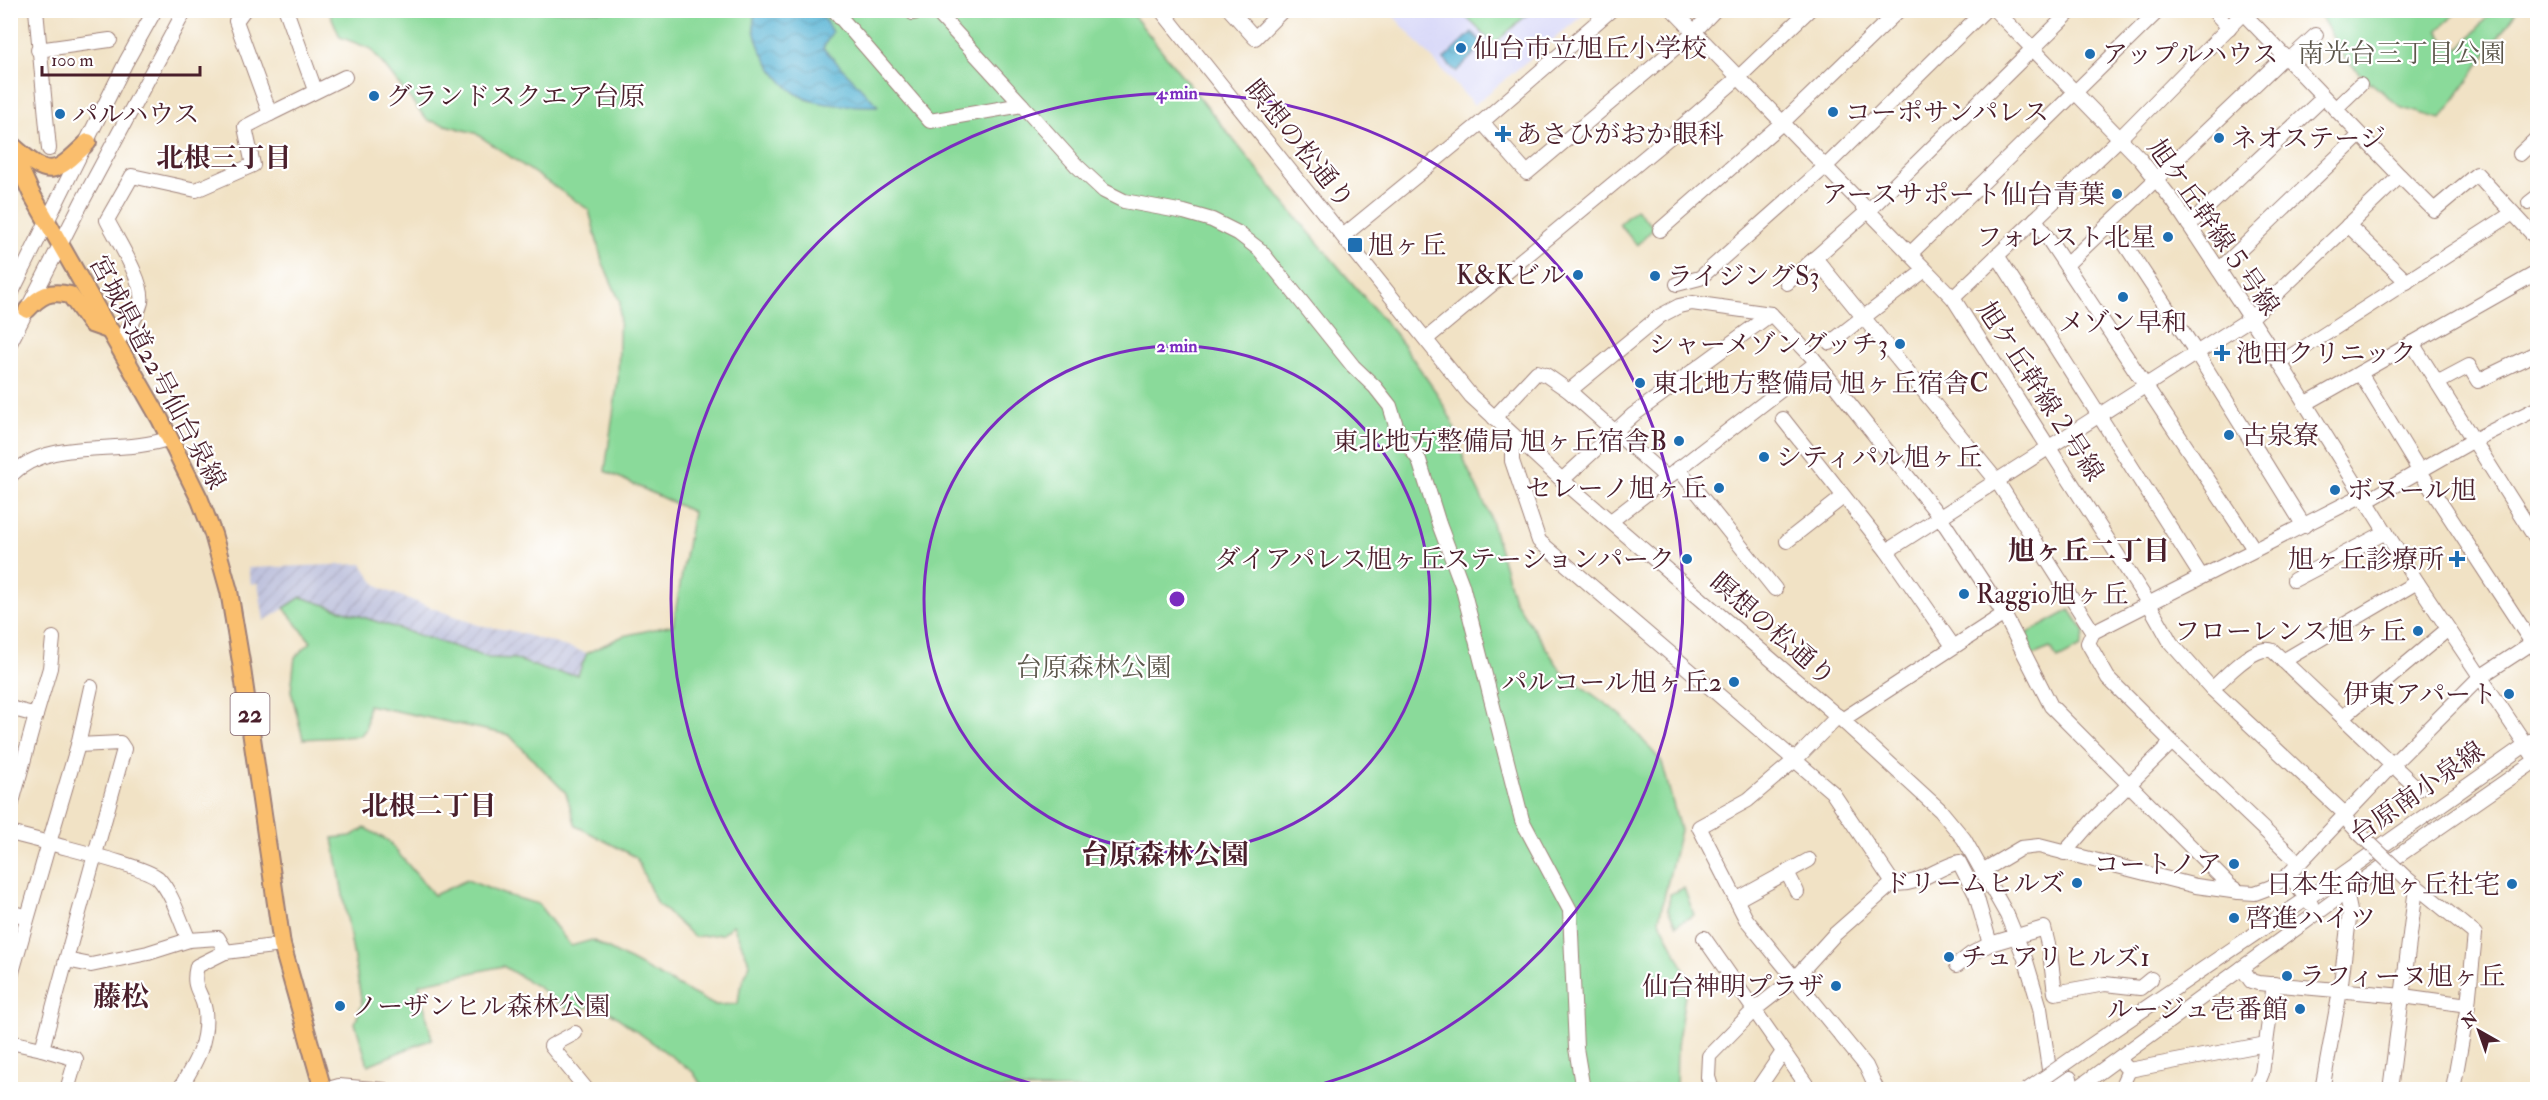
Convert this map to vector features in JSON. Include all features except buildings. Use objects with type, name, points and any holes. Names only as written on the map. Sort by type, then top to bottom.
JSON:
[{"type":"main road","points":[[10,145],[34,164],[54,169],[63,166],[88,142]]},
{"type":"main road","name":"宮城県道22号仙台泉線","points":[[10,145],[31,193],[170,438],[200,500],[213,534],[229,591],[256,755],[282,945],[324,1089]]},
{"type":"main road","points":[[27,310],[43,295],[56,292],[69,295],[91,324],[114,336]]},
{"type":"street","points":[[36,10],[38,50],[50,149]]},
{"type":"street","points":[[10,296],[48,224],[126,62],[155,10]]},
{"type":"street","points":[[10,343],[185,10]]},
{"type":"street","points":[[244,10],[236,21],[270,114]]},
{"type":"street","points":[[286,10],[315,90]]},
{"type":"street","points":[[834,10],[930,120],[1022,105]]},
{"type":"street","points":[[935,10],[1076,165],[1104,191],[1124,201],[1184,212],[1212,220],[1238,233],[1262,250],[1390,406],[1396,429],[1419,460],[1439,524],[1462,585],[1522,820],[1570,910],[1576,1048],[1583,1089]]},
{"type":"street","name":"瞑想の松通り","points":[[1161,10],[1471,396],[1562,480],[1840,718],[1940,810],[1964,839],[1984,870],[2017,935],[2040,1008],[2053,1089]]},
{"type":"street","points":[[1230,10],[1255,38],[1284,10]]},
{"type":"street","points":[[1342,236],[1482,122],[1611,10]]},
{"type":"street","name":"旭ケ丘幹線２号線","points":[[1673,10],[1953,298],[2149,604],[2171,644],[2212,689],[2344,815],[2360,834],[2411,883],[2425,891],[2475,934],[2468,1005]]},
{"type":"street","points":[[1482,122],[1527,173],[1694,32],[1715,10]]},
{"type":"street","points":[[1426,339],[1528,256],[1739,77],[1809,10]]},
{"type":"street","points":[[1660,230],[1784,122],[1899,10]]},
{"type":"street","points":[[1677,284],[1700,278],[1825,167],[1985,10]]},
{"type":"street","name":"旭ケ丘幹線５号線","points":[[1995,10],[2120,138],[2157,180],[2251,318],[2417,582],[2537,761]]},
{"type":"street","points":[[1787,283],[1869,210],[2072,10]]},
{"type":"street","points":[[1910,254],[2076,94],[2159,10]]},
{"type":"street","points":[[2213,10],[2229,28]]},
{"type":"street","points":[[1953,298],[2120,138],[2245,12],[2323,98],[2434,210],[2477,174],[2535,233]]},
{"type":"street","points":[[2066,265],[2287,58],[2316,35]]},
{"type":"street","points":[[38,50],[110,40]]},
{"type":"street","points":[[114,336],[130,327],[141,300],[137,279],[107,220],[132,176],[196,190],[252,165],[245,127],[345,77]]},
{"type":"street","points":[[2335,110],[2361,85]]},
{"type":"street","points":[[2189,225],[2323,98]]},
{"type":"street","points":[[2218,270],[2360,135]]},
{"type":"street","points":[[2520,154],[2538,137]]},
{"type":"street","points":[[1887,551],[2251,318],[2400,176]]},
{"type":"street","points":[[2280,363],[2513,213]]},
{"type":"street","points":[[2035,219],[2254,549]]},
{"type":"street","points":[[2111,222],[2196,352],[2304,526]]},
{"type":"street","points":[[2348,225],[2407,282]]},
{"type":"street","points":[[1997,255],[2201,576]]},
{"type":"street","points":[[1815,258],[1865,316],[1997,481],[2094,632]]},
{"type":"street","points":[[1830,343],[1924,270]]},
{"type":"street","points":[[2305,404],[2538,273]]},
{"type":"street","points":[[1569,391],[1660,316],[1679,306],[1692,303],[1771,314],[1816,363],[1940,517],[2004,614],[2052,706],[2238,892]]},
{"type":"street","points":[[1562,480],[1633,416],[1771,314]]},
{"type":"street","points":[[2412,343],[2538,542]]},
{"type":"street","points":[[2437,383],[2469,366],[2478,381],[2538,352]]},
{"type":"street","points":[[1611,522],[1672,472],[1816,363]]},
{"type":"street","points":[[1494,418],[1537,372],[1546,375],[1569,391],[1616,432],[1672,472],[1775,589]]},
{"type":"street","points":[[1984,870],[2021,848],[2039,846],[2196,886],[2255,893],[2271,887],[2288,875],[2393,764],[2481,677],[2536,645],[2419,470],[2360,373]]},
{"type":"street","points":[[2299,863],[2108,678],[2088,643],[2094,632],[2201,576],[2365,498],[2474,440],[2537,411]]},
{"type":"street","points":[[1783,419],[1887,551],[1953,646]]},
{"type":"street","points":[[1512,436],[1512,461],[1539,542],[1832,792],[1893,884]]},
{"type":"street","points":[[10,476],[37,458],[67,451],[155,444],[170,438]]},
{"type":"street","points":[[1787,541],[1843,497]]},
{"type":"street","points":[[2294,580],[2386,531]]},
{"type":"street","points":[[2283,661],[2417,582]]},
{"type":"street","points":[[1877,1089],[1866,1066],[1746,919],[1699,827],[1748,800],[1840,718],[2004,614]]},
{"type":"street","points":[[2343,717],[2448,629]]},
{"type":"street","points":[[10,810],[14,779],[50,668],[52,638]]},
{"type":"street","points":[[2212,689],[2248,657],[2264,649],[2273,651],[2418,789]]},
{"type":"street","points":[[11,975],[78,745],[91,687]]},
{"type":"street","points":[[10,708],[36,715]]},
{"type":"street","name":"台原南小泉線","points":[[2027,1089],[2307,899],[2538,736]]},
{"type":"street","points":[[2064,853],[2093,820],[2172,742]]},
{"type":"street","points":[[42,1049],[124,749],[120,743],[78,745]]},
{"type":"street","name":"台原南小泉線","points":[[2073,1089],[2119,1059],[2346,892],[2537,761]]},
{"type":"street","points":[[10,833],[140,869],[157,877],[164,886],[189,940]]},
{"type":"street","points":[[1736,900],[1809,860]]},
{"type":"street","points":[[1712,1089],[1708,1077],[1709,1056],[1754,1010],[1795,978],[1835,934],[1893,884],[1898,885],[1920,878],[1959,862],[1976,895],[1989,945]]},
{"type":"street","points":[[1787,872],[1797,892]]},
{"type":"street","points":[[2288,875],[2318,913]]},
{"type":"street","points":[[2322,1089],[2340,991],[2350,911],[2346,892],[2337,878]]},
{"type":"street","points":[[2390,1089],[2417,896],[2411,883]]},
{"type":"street","points":[[10,912],[27,916]]},
{"type":"street","points":[[1957,965],[1971,954],[1989,945],[2044,928],[2055,993],[2105,984],[2140,988],[2151,979]]},
{"type":"street","points":[[66,960],[91,965],[148,953],[189,940],[218,938],[226,952]]},
{"type":"street","points":[[1704,938],[1810,1089]]},
{"type":"street","points":[[179,1089],[202,1051],[205,1009],[194,980],[197,966],[226,952],[282,945]]},
{"type":"street","points":[[2241,968],[2251,981],[2403,996],[2468,1005],[2453,1089]]},
{"type":"street","points":[[2255,1089],[2262,1073],[2274,984]]},
{"type":"street","points":[[575,1033],[550,1046],[587,1089]]},
{"type":"street","points":[[10,1042],[76,1059],[68,1089]]},
{"type":"street","points":[[2129,1070],[2266,1044]]},
{"type":"street","points":[[1757,1089],[1783,1052]]},
{"type":"street","points":[[2119,1059],[2129,1070]]},
{"type":"street","points":[[2120,1089],[2129,1070]]},
{"type":"street","points":[[2053,1089],[2070,1078],[2073,1089]]},
{"type":"street","points":[[324,1089],[339,1086],[385,1089]]},
{"type":"shaded area","name":"仙台市立旭丘小学校","points":[[1389,11],[1588,11],[1474,105]]},
{"type":"shaded area","points":[[362,564],[373,581],[382,589],[478,625],[513,631],[587,653],[578,675],[548,671],[515,659],[489,658],[301,598],[264,621],[258,583],[251,584],[248,568]]},
{"type":"green space","name":"台原森林公園","points":[[329,11],[1130,11],[1281,199],[1397,336],[1436,392],[1452,421],[1466,465],[1489,513],[1514,600],[1562,672],[1621,715],[1662,762],[1680,830],[1659,919],[1688,977],[1677,1046],[1676,1089],[704,1089],[693,1072],[603,1007],[565,1008],[538,987],[503,966],[419,984],[432,1039],[368,1065],[355,1023],[362,1004],[333,838],[351,836],[365,828],[387,840],[434,895],[467,880],[538,904],[571,946],[592,940],[714,1005],[738,1004],[740,988],[750,964],[733,925],[722,934],[694,937],[656,902],[636,857],[576,826],[566,793],[509,735],[368,705],[366,729],[360,736],[303,739],[291,691],[295,657],[311,642],[284,608],[301,597],[489,658],[515,659],[548,671],[578,675],[587,653],[623,636],[673,625],[693,512],[605,471],[618,379],[620,302],[602,261],[589,210],[475,133],[427,120],[371,49],[340,37]]},
{"type":"green space","points":[[1460,11],[1531,11],[1494,44]]},
{"type":"green space","name":"南光台三丁目公園","points":[[2318,11],[2458,11],[2438,30],[2445,41],[2460,49],[2492,11],[2516,12],[2441,119],[2402,108],[2370,82],[2345,59]]},
{"type":"green space","points":[[1636,209],[1654,228],[1637,245],[1619,224]]},
{"type":"green space","points":[[2070,610],[2085,632],[2081,647],[2058,659],[2050,648],[2026,658],[2017,639]]},
{"type":"green space","points":[[1684,888],[1694,915],[1676,925],[1668,910],[1670,894]]},
{"type":"water","points":[[816,10],[820,12],[832,32],[823,48],[878,106],[838,105],[808,100],[791,90],[765,58],[755,33],[756,11]]},
{"type":"water","points":[[1472,32],[1484,44],[1456,72],[1444,59]]},
{"type":"place","name":"仙台市立旭丘小学校","points":[[1461,48]]},
{"type":"place","name":"アップルハウス","points":[[2090,54]]},
{"type":"place","name":"グランドスクエア台原","points":[[374,96]]},
{"type":"place","name":"コーポサンパレス","points":[[1833,112]]},
{"type":"place","name":"パルハウス","points":[[60,114]]},
{"type":"place","name":"あさひがおか眼科","points":[[1503,134]]},
{"type":"place","name":"ネオステージ","points":[[2219,138]]},
{"type":"place","name":"アースサポート仙台青葉","points":[[2117,194]]},
{"type":"place","name":"フォレスト北星","points":[[2168,237]]},
{"type":"place","name":"旭ヶ丘","points":[[1355,245]]},
{"type":"place","name":"K&Kビル","points":[[1578,275]]},
{"type":"place","name":"ライジングS3","points":[[1655,276]]},
{"type":"place","name":"メゾン早和","points":[[2123,297]]},
{"type":"place","name":"シャーメゾングッチ3","points":[[1900,344]]},
{"type":"place","name":"池田クリニック","points":[[2222,353]]},
{"type":"place","name":"東北地方整備局 旭ヶ丘宿舎C","points":[[1640,383]]},
{"type":"place","name":"古泉寮","points":[[2229,435]]},
{"type":"place","name":"東北地方整備局 旭ヶ丘宿舎B","points":[[1679,441]]},
{"type":"place","name":"シティパル旭ヶ丘","points":[[1764,457]]},
{"type":"place","name":"セレーノ旭ヶ丘","points":[[1719,488]]},
{"type":"place","name":"ボヌール旭","points":[[2335,490]]},
{"type":"place","name":"ダイアパレス旭ヶ丘ステーションパーク","points":[[1687,559]]},
{"type":"place","name":"旭ヶ丘診療所","points":[[2457,559]]},
{"type":"place","name":"Raggio旭ヶ丘","points":[[1964,594]]},
{"type":"place","name":"フローレンス旭ヶ丘","points":[[2418,631]]},
{"type":"place","name":"パルコール旭ヶ丘2","points":[[1734,682]]},
{"type":"place","name":"伊東アパート","points":[[2509,694]]},
{"type":"place","name":"コートノア","points":[[2234,864]]},
{"type":"place","name":"ドリームヒルズ","points":[[2077,883]]},
{"type":"place","name":"日本生命旭ヶ丘社宅","points":[[2512,884]]},
{"type":"place","name":"啓進ハイツ","points":[[2234,918]]},
{"type":"place","name":"チュアリヒルズ1","points":[[1949,957]]},
{"type":"place","name":"ラフィーヌ旭ヶ丘","points":[[2287,976]]},
{"type":"place","name":"仙台神明プラザ","points":[[1836,986]]},
{"type":"place","name":"ノーザンヒル森林公園","points":[[340,1006]]},
{"type":"place","name":"ルージュ壱番館","points":[[2300,1009]]},
{"type":"district","name":"北根三丁目","points":[[224,158]]},
{"type":"district","name":"旭ヶ丘二丁目","points":[[2089,551]]},
{"type":"district","name":"北根二丁目","points":[[429,806]]},
{"type":"district","name":"台原森林公園","points":[[1165,854]]},
{"type":"district","name":"藤松","points":[[121,996]]}]
